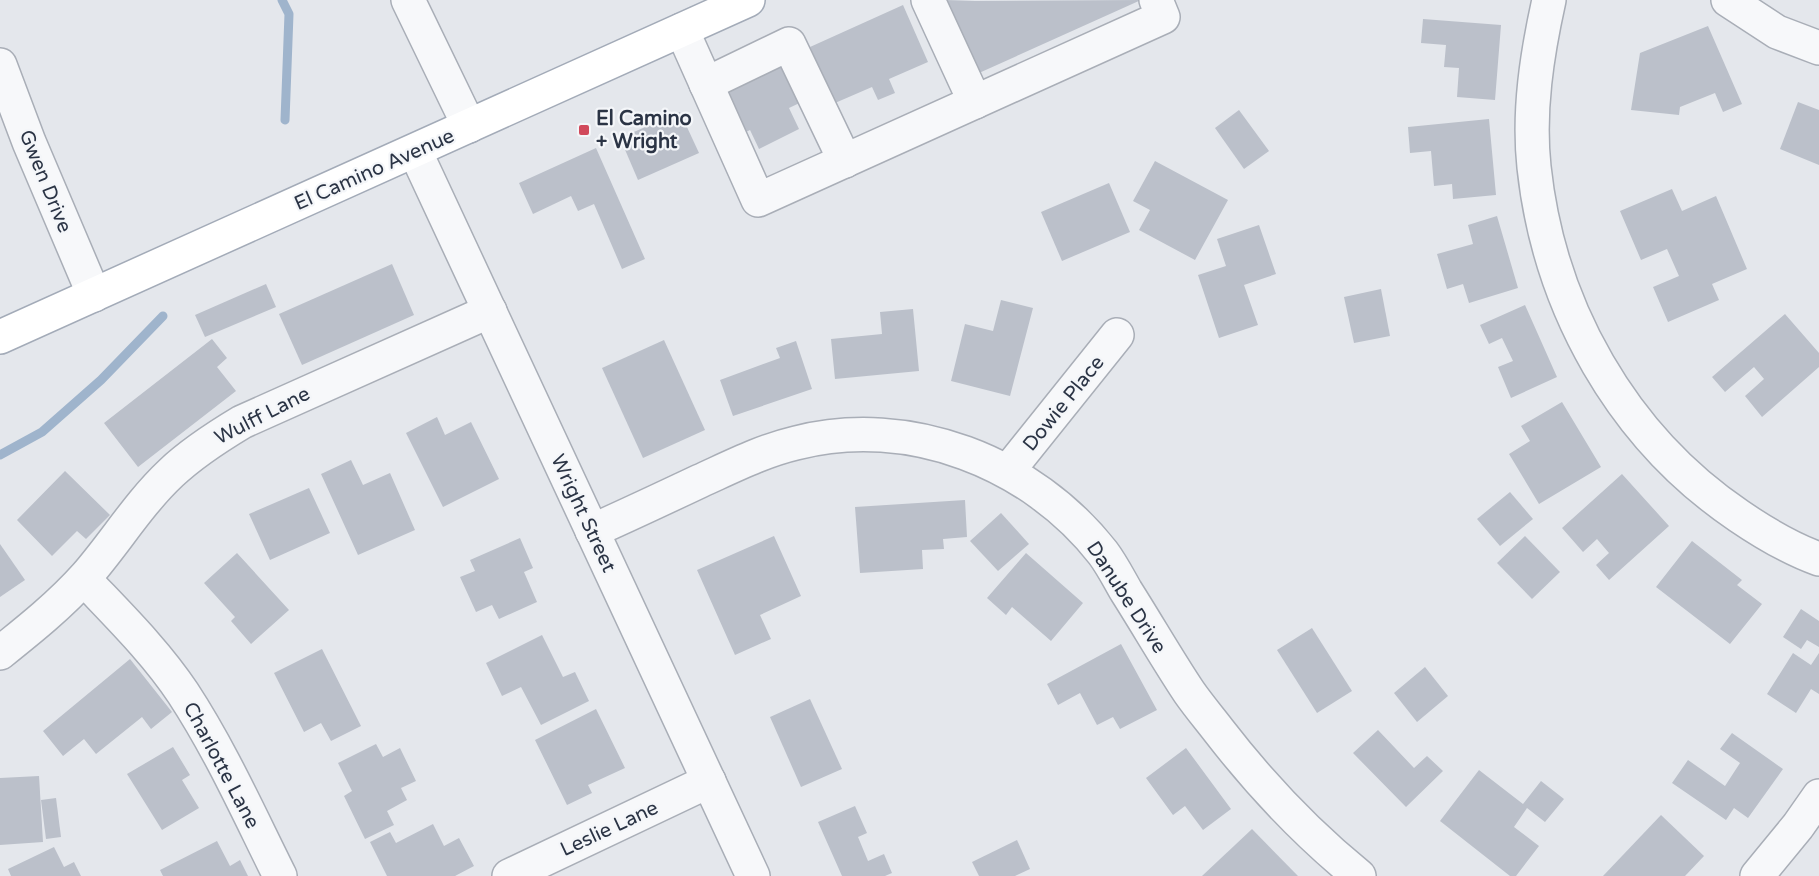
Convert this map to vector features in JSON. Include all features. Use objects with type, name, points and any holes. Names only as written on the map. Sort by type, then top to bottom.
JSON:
[{"type":"main road","name":"El Camino Avenue","points":[[0,338],[748,0]]},
{"type":"street","points":[[408,0],[469,126]]},
{"type":"street","points":[[928,0],[975,102]]},
{"type":"street","points":[[682,30],[758,200],[1163,17],[1156,0]]},
{"type":"street","points":[[1549,0],[1539,43],[1532,117],[1534,166],[1546,240],[1570,310],[1587,346],[1632,416],[1682,471],[1720,503],[1761,531],[1819,559]]},
{"type":"street","points":[[1728,0],[1777,32],[1819,48]]},
{"type":"street","points":[[706,84],[789,44],[845,160]]},
{"type":"street","name":"Gwen Drive","points":[[0,65],[29,142],[93,295]]},
{"type":"street","name":"Wright Street","points":[[414,151],[753,876]]},
{"type":"street","name":"Wulff Lane","points":[[0,653],[45,617],[84,579],[170,473],[204,445],[242,422],[489,310]]},
{"type":"street","name":"Dowie Place","points":[[1008,471],[1117,335]]},
{"type":"street","name":"Danube Drive","points":[[592,531],[757,455],[797,442],[838,436],[880,435],[922,441],[962,451],[1008,471],[1045,495],[1076,523],[1097,547],[1189,693],[1250,771],[1295,819],[1359,876]]},
{"type":"street","name":"Charlotte Lane","points":[[84,579],[140,638],[182,692],[217,749],[280,876]]},
{"type":"street","name":"Leslie Lane","points":[[509,876],[709,781]]},
{"type":"street","points":[[1756,876],[1798,826],[1819,796]]},
{"type":"building","points":[[946,0],[975,1],[1141,0],[979,73]]},
{"type":"building","points":[[903,5],[928,62],[889,79],[895,93],[878,100],[872,87],[835,103],[810,47]]},
{"type":"building","points":[[1423,19],[1501,25],[1495,100],[1457,97],[1459,68],[1444,67],[1446,45],[1421,43]]},
{"type":"building","points":[[1708,26],[1742,104],[1723,112],[1715,93],[1680,107],[1679,115],[1631,110],[1640,53]]},
{"type":"building","points":[[791,59],[810,98],[789,108],[799,129],[759,149],[750,130],[742,134],[722,94]]},
{"type":"building","points":[[1798,102],[1819,110],[1819,165],[1780,149]]},
{"type":"building","points":[[1239,110],[1269,151],[1244,169],[1215,128]]},
{"type":"building","points":[[680,112],[699,153],[638,180],[620,138]]},
{"type":"building","points":[[1489,119],[1496,195],[1453,199],[1452,184],[1434,186],[1431,151],[1410,153],[1408,127]]},
{"type":"building","points":[[596,148],[645,259],[622,269],[594,204],[578,211],[571,196],[533,214],[519,183]]},
{"type":"building","points":[[1155,161],[1228,200],[1195,260],[1139,230],[1150,210],[1133,201]]},
{"type":"building","points":[[1109,183],[1130,232],[1062,261],[1041,212]]},
{"type":"building","points":[[1672,189],[1682,211],[1716,196],[1747,269],[1712,284],[1719,300],[1668,322],[1653,287],[1679,276],[1667,249],[1641,260],[1620,211]]},
{"type":"building","points":[[1497,216],[1518,288],[1469,303],[1463,284],[1447,289],[1437,254],[1473,244],[1468,225]]},
{"type":"building","points":[[1259,225],[1276,274],[1244,285],[1258,325],[1219,338],[1198,275],[1226,266],[1217,239]]},
{"type":"building","points":[[392,264],[414,315],[302,365],[279,314]]},
{"type":"building","points":[[266,284],[276,307],[205,337],[195,315]]},
{"type":"building","points":[[1381,289],[1390,336],[1354,343],[1344,297]]},
{"type":"building","points":[[1001,300],[1033,308],[1010,396],[951,381],[965,324],[993,331]]},
{"type":"building","points":[[1525,305],[1557,377],[1511,398],[1498,367],[1513,361],[1502,338],[1489,344],[1480,325]]},
{"type":"building","points":[[913,309],[919,371],[835,379],[831,339],[882,334],[880,312]]},
{"type":"building","points":[[1785,314],[1819,353],[1819,367],[1762,417],[1745,396],[1764,379],[1754,367],[1725,392],[1712,377]]},
{"type":"building","points":[[212,339],[227,358],[217,367],[236,391],[138,467],[104,423]]},
{"type":"building","points":[[664,340],[705,430],[643,458],[602,368]]},
{"type":"building","points":[[796,341],[812,389],[733,416],[720,380],[780,358],[776,348]]},
{"type":"building","points":[[1562,402],[1601,467],[1539,504],[1509,454],[1530,441],[1521,426]]},
{"type":"building","points":[[437,417],[445,435],[471,422],[499,479],[443,507],[406,433]]},
{"type":"building","points":[[351,460],[363,485],[390,473],[415,530],[358,555],[321,474]]},
{"type":"building","points":[[65,471],[110,515],[86,539],[77,531],[52,556],[17,520]]},
{"type":"building","points":[[1622,474],[1669,526],[1609,580],[1596,565],[1609,553],[1597,539],[1583,552],[1562,528]]},
{"type":"building","points":[[309,488],[330,533],[270,560],[249,514]]},
{"type":"building","points":[[1510,492],[1533,519],[1500,546],[1477,519]]},
{"type":"building","points":[[965,500],[967,537],[943,539],[944,549],[922,550],[923,569],[860,573],[855,507]]},
{"type":"building","points":[[1001,513],[1029,544],[998,571],[970,541]]},
{"type":"building","points":[[774,536],[801,596],[760,615],[771,639],[735,655],[697,570]]},
{"type":"building","points":[[1525,536],[1560,572],[1532,599],[1497,563]]},
{"type":"building","points":[[520,538],[533,568],[524,572],[537,602],[499,619],[492,605],[476,612],[460,577],[475,571],[470,560]]},
{"type":"building","points":[[1692,541],[1742,580],[1737,585],[1762,604],[1730,644],[1656,587]]},
{"type":"building","points":[[0,544],[25,580],[0,597]]},
{"type":"building","points":[[237,553],[289,610],[251,644],[231,621],[235,617],[204,583]]},
{"type":"building","points":[[1026,553],[1083,603],[1051,641],[1012,607],[1006,615],[987,598]]},
{"type":"building","points":[[1801,609],[1819,621],[1819,647],[1807,640],[1801,649],[1783,637]]},
{"type":"building","points":[[1312,628],[1352,691],[1317,713],[1277,650]]},
{"type":"building","points":[[542,635],[563,677],[575,672],[589,701],[541,725],[521,687],[502,696],[486,663]]},
{"type":"building","points":[[1121,644],[1157,710],[1120,729],[1113,717],[1097,725],[1080,693],[1058,705],[1047,684]]},
{"type":"building","points":[[322,649],[361,726],[331,741],[321,723],[304,732],[274,673]]},
{"type":"building","points":[[1793,653],[1811,665],[1819,653],[1819,694],[1811,689],[1796,713],[1767,694]]},
{"type":"building","points":[[130,659],[172,712],[151,729],[142,717],[96,754],[84,739],[63,756],[43,731]]},
{"type":"building","points":[[1425,667],[1448,696],[1417,722],[1394,693]]},
{"type":"building","points":[[810,699],[842,769],[801,787],[770,717]]},
{"type":"building","points":[[596,709],[625,768],[588,785],[592,793],[567,805],[535,740]]},
{"type":"building","points":[[1378,730],[1414,768],[1427,756],[1443,771],[1406,807],[1353,753]]},
{"type":"building","points":[[1732,733],[1783,769],[1748,818],[1734,808],[1726,820],[1672,783],[1688,760],[1725,786],[1740,763],[1720,749]]},
{"type":"building","points":[[376,744],[383,757],[400,748],[416,781],[401,788],[407,800],[387,811],[394,825],[365,839],[344,796],[352,791],[338,763]]},
{"type":"building","points":[[173,747],[190,775],[182,780],[199,808],[162,830],[127,774]]},
{"type":"building","points":[[1186,748],[1231,809],[1203,830],[1185,806],[1173,815],[1146,778]]},
{"type":"building","points":[[1479,770],[1523,804],[1541,781],[1564,799],[1545,822],[1527,808],[1514,827],[1539,846],[1516,876],[1510,876],[1440,821]]},
{"type":"building","points":[[39,776],[43,842],[0,845],[0,778]]},
{"type":"building","points":[[56,798],[61,837],[46,839],[41,800]]},
{"type":"building","points":[[855,806],[867,833],[858,837],[868,861],[884,854],[892,873],[885,876],[842,876],[818,822]]},
{"type":"building","points":[[1661,815],[1704,856],[1685,876],[1603,876]]},
{"type":"building","points":[[433,824],[444,846],[459,838],[474,866],[455,876],[387,876],[370,842],[390,832],[396,843]]},
{"type":"building","points":[[1252,829],[1298,876],[1202,876]]},
{"type":"building","points":[[1017,840],[1030,869],[1015,876],[979,876],[972,862]]},
{"type":"building","points":[[217,841],[230,866],[240,860],[248,876],[163,876],[160,870]]},
{"type":"building","points":[[54,847],[64,867],[74,862],[81,876],[11,876],[8,869]]},
{"type":"waterway","points":[[282,0],[289,14],[285,120]]},
{"type":"waterway","points":[[0,455],[42,432],[101,380],[163,316]]},
{"type":"place","name":"El Camino + Wright","points":[[584,130]]}]
